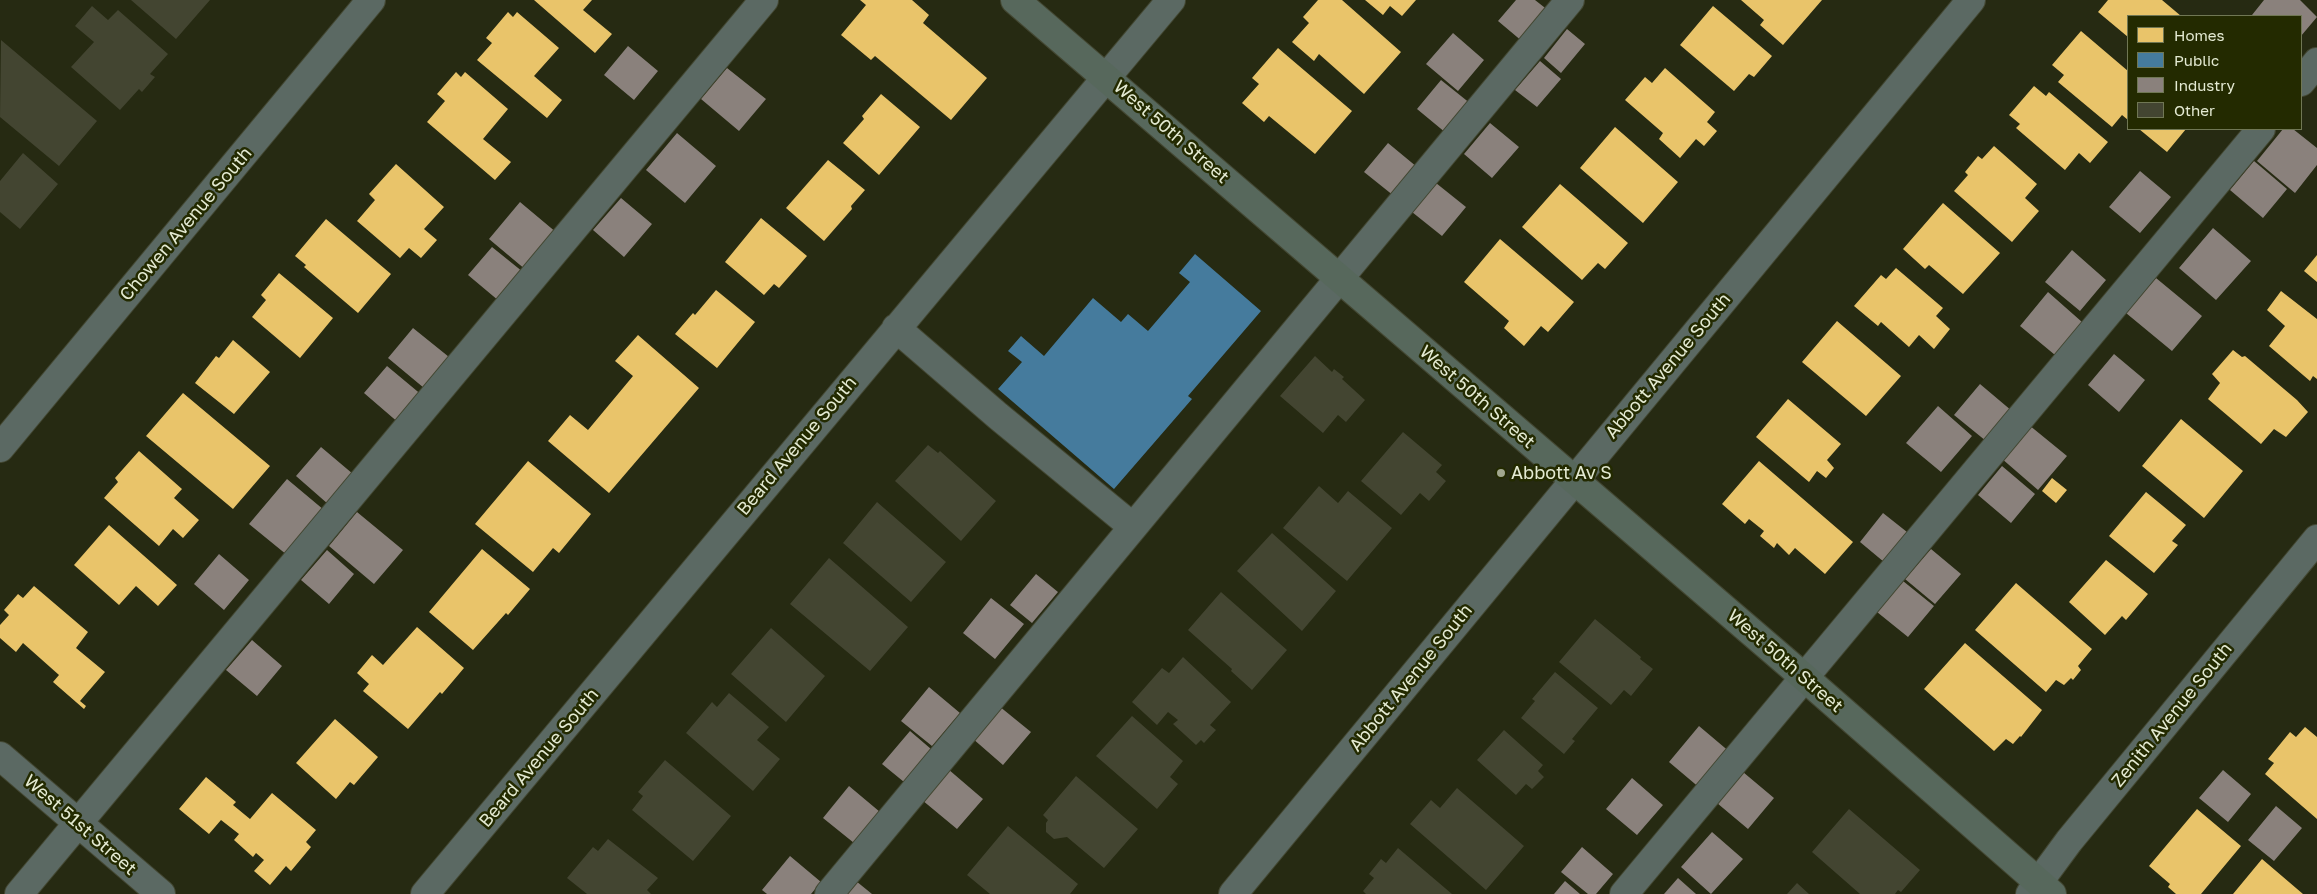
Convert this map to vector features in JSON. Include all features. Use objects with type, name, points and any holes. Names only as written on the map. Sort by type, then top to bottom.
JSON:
[{"type":"main road","name":"West 50th Street","points":[[1015,0],[1106,76],[1805,678],[2040,890]]},
{"type":"street","name":"Chowen Avenue South","points":[[0,448],[371,0]]},
{"type":"street","points":[[19,894],[764,0]]},
{"type":"street","name":"Beard Avenue South","points":[[425,894],[1171,0]]},
{"type":"street","points":[[829,894],[1570,0]]},
{"type":"street","name":"Abbott Avenue South","points":[[1233,894],[1971,0]]},
{"type":"street","points":[[2302,81],[2317,62]]},
{"type":"street","points":[[1624,894],[2260,130]]},
{"type":"street","points":[[896,328],[998,416],[1133,527]]},
{"type":"street","name":"Zenith Avenue South","points":[[2040,890],[2069,841],[2317,539]]},
{"type":"street","name":"West 51st Street","points":[[0,756],[161,894]]},
{"type":"building: Homes","points":[[534,0],[592,0],[583,10],[612,34],[595,53]]},
{"type":"building: Homes","points":[[860,0],[912,0],[929,15],[923,23],[987,78],[951,120],[875,56],[871,60],[841,35],[866,5]]},
{"type":"building: Homes","points":[[1318,0],[1342,0],[1401,52],[1364,94],[1319,54],[1314,61],[1292,42],[1309,23],[1303,17]]},
{"type":"building: Homes","points":[[1365,0],[1416,0],[1402,16],[1390,6],[1383,15]]},
{"type":"building: Homes","points":[[1741,0],[1822,0],[1783,45],[1760,25],[1764,20]]},
{"type":"building: Homes","points":[[2108,0],[2162,0],[2180,15],[2127,15],[2127,36],[2098,12]]},
{"type":"building: Homes","points":[[1713,6],[1772,56],[1754,77],[1749,74],[1734,91],[1680,45]]},
{"type":"building: Homes","points":[[508,12],[513,17],[517,12],[559,48],[534,76],[562,100],[547,118],[477,60],[492,43],[486,38]]},
{"type":"building: Homes","points":[[2081,31],[2127,70],[2127,119],[2122,115],[2112,127],[2058,82],[2064,75],[2052,65]]},
{"type":"building: Homes","points":[[1278,48],[1352,111],[1315,154],[1269,116],[1264,122],[1242,103],[1259,84],[1252,78]]},
{"type":"building: Homes","points":[[1665,68],[1715,112],[1707,122],[1717,131],[1704,146],[1696,139],[1680,158],[1659,139],[1663,133],[1625,100],[1645,77],[1652,83]]},
{"type":"building: Homes","points":[[456,72],[461,77],[465,72],[508,109],[483,139],[511,162],[495,180],[427,122],[445,101],[437,94]]},
{"type":"building: Homes","points":[[2034,86],[2046,96],[2049,92],[2108,142],[2090,163],[2079,153],[2065,170],[2016,128],[2020,124],[2009,115]]},
{"type":"building: Homes","points":[[881,94],[920,127],[879,175],[843,143],[864,119],[862,116]]},
{"type":"building: Homes","points":[[1615,127],[1678,182],[1643,223],[1580,168]]},
{"type":"building: Homes","points":[[2140,130],[2185,130],[2167,152]]},
{"type":"building: Homes","points":[[1994,146],[2037,184],[2025,198],[2039,211],[2012,242],[1954,191],[1968,175],[1965,172],[1978,156],[1982,159]]},
{"type":"building: Homes","points":[[828,160],[865,190],[851,206],[852,209],[824,241],[786,208]]},
{"type":"building: Homes","points":[[396,164],[444,207],[424,229],[437,240],[421,258],[409,248],[400,258],[357,221],[375,200],[369,194]]},
{"type":"building: Homes","points":[[1560,184],[1628,243],[1605,269],[1598,263],[1582,280],[1522,227]]},
{"type":"building: Homes","points":[[1943,203],[2000,253],[1963,294],[1929,265],[1925,269],[1903,249]]},
{"type":"building: Homes","points":[[761,218],[807,256],[779,288],[774,284],[764,295],[725,262]]},
{"type":"building: Homes","points":[[326,219],[391,274],[358,313],[304,267],[306,265],[295,256]]},
{"type":"building: Homes","points":[[1500,239],[1574,302],[1548,332],[1541,326],[1524,346],[1504,328],[1509,321],[1464,282]]},
{"type":"building: Homes","points":[[2317,255],[2317,282],[2304,271]]},
{"type":"building: Homes","points":[[1896,268],[1943,308],[1936,316],[1950,329],[1934,349],[1919,335],[1909,347],[1881,322],[1878,326],[1854,306],[1881,275],[1886,279]]},
{"type":"building: Homes","points":[[279,273],[333,318],[300,358],[252,317],[266,300],[261,295]]},
{"type":"building: Homes","points":[[716,290],[755,322],[717,368],[675,334],[693,313],[695,315]]},
{"type":"building: Homes","points":[[2281,291],[2317,319],[2317,379],[2313,376],[2310,381],[2269,346],[2285,326],[2267,310]]},
{"type":"building: Homes","points":[[1837,321],[1901,376],[1866,416],[1802,362]]},
{"type":"building: Homes","points":[[638,335],[699,388],[609,493],[548,441],[570,415],[588,430],[633,376],[615,361]]},
{"type":"building: Homes","points":[[233,340],[270,372],[234,414],[195,383],[216,356],[219,358]]},
{"type":"building: Homes","points":[[2233,350],[2242,357],[2245,356],[2297,400],[2308,412],[2286,437],[2274,429],[2261,444],[2208,399],[2220,383],[2212,374]]},
{"type":"building: Homes","points":[[183,393],[270,466],[233,509],[146,436]]},
{"type":"building: Homes","points":[[1788,399],[1841,444],[1827,460],[1834,468],[1826,478],[1817,471],[1809,482],[1756,437]]},
{"type":"building: Homes","points":[[2181,419],[2243,471],[2204,518],[2142,466]]},
{"type":"building: Homes","points":[[139,451],[182,489],[174,498],[199,520],[183,538],[173,529],[159,546],[104,498],[118,482],[115,478]]},
{"type":"building: Homes","points":[[528,461],[591,514],[559,553],[553,548],[533,572],[475,524]]},
{"type":"building: Homes","points":[[1759,461],[1853,542],[1825,574],[1795,548],[1789,555],[1777,543],[1774,548],[1760,536],[1764,531],[1749,519],[1745,524],[1722,504]]},
{"type":"building: Homes","points":[[2052,478],[2067,490],[2056,503],[2042,491]]},
{"type":"building: Homes","points":[[2146,492],[2186,525],[2172,541],[2178,545],[2154,573],[2109,536]]},
{"type":"building: Homes","points":[[109,525],[177,585],[158,606],[136,586],[119,605],[74,565]]},
{"type":"building: Homes","points":[[482,549],[530,589],[508,615],[506,613],[473,650],[429,612]]},
{"type":"building: Homes","points":[[2106,560],[2148,594],[2126,620],[2122,616],[2105,635],[2069,602]]},
{"type":"building: Homes","points":[[2016,583],[2092,649],[2078,666],[2081,670],[2073,680],[2071,678],[2064,685],[2056,680],[2046,692],[1975,630]]},
{"type":"building: Homes","points":[[34,586],[88,632],[76,648],[105,672],[80,701],[86,706],[84,709],[53,682],[59,675],[23,643],[16,652],[0,638],[0,625],[9,615],[4,610],[18,594],[23,598]]},
{"type":"building: Homes","points":[[417,627],[464,668],[408,729],[363,691],[369,684],[357,673],[372,655],[383,665]]},
{"type":"building: Homes","points":[[1965,643],[2042,710],[2021,737],[2013,744],[2006,739],[1994,751],[1924,689]]},
{"type":"building: Homes","points":[[335,719],[378,757],[354,785],[350,782],[336,799],[296,763]]},
{"type":"building: Homes","points":[[2305,727],[2317,737],[2317,819],[2265,774],[2274,763],[2268,759],[2290,732],[2296,737]]},
{"type":"building: Homes","points":[[206,777],[236,802],[233,805],[250,819],[272,793],[316,830],[306,842],[311,847],[291,871],[286,866],[270,885],[254,871],[264,860],[256,853],[253,857],[234,840],[239,834],[221,820],[209,834],[179,809]]},
{"type":"building: Homes","points":[[2197,809],[2241,846],[2201,894],[2176,894],[2168,887],[2170,884],[2149,866]]},
{"type":"building: Homes","points":[[2262,859],[2303,894],[2233,894]]},
{"type":"building: Public","points":[[1195,254],[1261,311],[1188,396],[1192,399],[1114,489],[998,389],[1022,362],[1008,351],[1021,336],[1044,356],[1093,298],[1121,322],[1128,314],[1148,331],[1190,282],[1179,273]]},
{"type":"building: Industry","points":[[1516,0],[1535,0],[1549,11],[1523,42],[1498,21]]},
{"type":"building: Industry","points":[[2264,0],[2300,0],[2317,17],[2302,35],[2302,15],[2252,15]]},
{"type":"building: Industry","points":[[1567,29],[1585,44],[1561,73],[1544,58]]},
{"type":"building: Industry","points":[[1453,33],[1484,60],[1458,91],[1426,64]]},
{"type":"building: Industry","points":[[628,46],[658,71],[634,100],[604,75]]},
{"type":"building: Industry","points":[[1540,61],[1561,79],[1537,107],[1515,90]]},
{"type":"building: Industry","points":[[727,68],[766,99],[739,131],[701,99]]},
{"type":"building: Industry","points":[[1441,80],[1471,104],[1446,133],[1417,109]]},
{"type":"building: Industry","points":[[1490,123],[1519,147],[1492,178],[1464,154]]},
{"type":"building: Industry","points":[[2282,130],[2294,130],[2317,148],[2317,165],[2295,193],[2257,161]]},
{"type":"building: Industry","points":[[677,133],[716,166],[685,203],[646,170]]},
{"type":"building: Industry","points":[[1388,143],[1417,167],[1394,196],[1364,172]]},
{"type":"building: Industry","points":[[2254,161],[2287,189],[2263,218],[2230,190]]},
{"type":"building: Industry","points":[[2140,171],[2171,197],[2140,233],[2109,207]]},
{"type":"building: Industry","points":[[1436,183],[1466,207],[1442,236],[1412,212]]},
{"type":"building: Industry","points":[[621,198],[652,224],[624,257],[593,230]]},
{"type":"building: Industry","points":[[520,202],[557,233],[526,270],[489,239]]},
{"type":"building: Industry","points":[[2213,228],[2251,261],[2216,300],[2179,268]]},
{"type":"building: Industry","points":[[492,247],[523,272],[499,301],[468,275]]},
{"type":"building: Industry","points":[[2072,250],[2106,280],[2080,311],[2045,282]]},
{"type":"building: Industry","points":[[2156,278],[2202,316],[2172,351],[2126,313]]},
{"type":"building: Industry","points":[[2048,292],[2082,322],[2055,355],[2020,326]]},
{"type":"building: Industry","points":[[413,328],[449,357],[424,388],[388,358]]},
{"type":"building: Industry","points":[[2114,354],[2145,380],[2119,412],[2088,385]]},
{"type":"building: Industry","points":[[387,366],[423,396],[400,424],[364,393]]},
{"type":"building: Industry","points":[[1980,384],[2012,411],[1986,441],[1954,415]]},
{"type":"building: Industry","points":[[1938,406],[1972,436],[1941,472],[1906,443]]},
{"type":"building: Industry","points":[[2029,425],[2067,456],[2038,490],[2001,458]]},
{"type":"building: Industry","points":[[321,447],[353,474],[328,504],[296,476]]},
{"type":"building: Industry","points":[[2002,466],[2035,494],[2011,523],[1978,495]]},
{"type":"building: Industry","points":[[287,479],[324,510],[287,555],[249,524]]},
{"type":"building: Industry","points":[[357,512],[403,550],[374,584],[329,546]]},
{"type":"building: Industry","points":[[1883,513],[1907,532],[1884,562],[1860,542]]},
{"type":"building: Industry","points":[[1931,549],[1961,574],[1935,604],[1905,579]]},
{"type":"building: Industry","points":[[327,550],[354,574],[329,604],[301,580]]},
{"type":"building: Industry","points":[[219,554],[249,580],[224,610],[194,584]]},
{"type":"building: Industry","points":[[1036,574],[1058,592],[1032,623],[1010,605]]},
{"type":"building: Industry","points":[[1903,581],[1934,606],[1908,637],[1877,612]]},
{"type":"building: Industry","points":[[991,598],[1024,624],[995,659],[963,633]]},
{"type":"building: Industry","points":[[252,640],[282,666],[257,696],[226,670]]},
{"type":"building: Industry","points":[[929,687],[960,713],[932,746],[901,721]]},
{"type":"building: Industry","points":[[999,706],[1031,732],[1003,765],[972,738]]},
{"type":"building: Industry","points":[[1699,726],[1731,753],[1701,789],[1669,762]]},
{"type":"building: Industry","points":[[910,731],[931,749],[904,782],[882,764]]},
{"type":"building: Industry","points":[[948,769],[983,799],[957,829],[922,800]]},
{"type":"building: Industry","points":[[2223,770],[2251,794],[2228,822],[2199,798]]},
{"type":"building: Industry","points":[[1743,772],[1774,798],[1748,829],[1717,803]]},
{"type":"building: Industry","points":[[1632,778],[1663,805],[1637,835],[1606,809]]},
{"type":"building: Industry","points":[[849,786],[880,812],[854,843],[823,818]]},
{"type":"building: Industry","points":[[2276,806],[2302,828],[2274,861],[2248,840]]},
{"type":"building: Industry","points":[[1712,832],[1743,859],[1711,894],[1681,867]]},
{"type":"building: Industry","points":[[1582,847],[1613,874],[1596,894],[1588,894],[1561,872]]},
{"type":"building: Industry","points":[[790,856],[821,882],[811,894],[767,894],[762,890]]},
{"type":"building: Industry","points":[[1678,878],[1696,894],[1664,894]]},
{"type":"building: Industry","points":[[856,881],[872,894],[845,894]]},
{"type":"building: Industry","points":[[1565,881],[1580,894],[1554,894]]},
{"type":"building: Other","points":[[131,0],[210,0],[176,39]]},
{"type":"building: Other","points":[[92,6],[108,20],[118,10],[168,54],[150,74],[155,77],[142,92],[139,89],[120,110],[71,67],[94,42],[75,26]]},
{"type":"building: Other","points":[[1,40],[97,121],[59,166],[0,117]]},
{"type":"building: Other","points":[[23,153],[58,184],[20,229],[0,212],[0,181]]},
{"type":"building: Other","points":[[1315,356],[1332,372],[1334,369],[1344,377],[1342,379],[1365,400],[1346,422],[1338,415],[1323,433],[1280,396]]},
{"type":"building: Other","points":[[1403,432],[1442,465],[1436,472],[1446,481],[1429,501],[1420,493],[1401,515],[1361,481]]},
{"type":"building: Other","points":[[928,445],[938,453],[940,451],[996,501],[961,541],[895,481]]},
{"type":"building: Other","points":[[1319,486],[1338,503],[1348,491],[1392,528],[1347,581],[1283,528]]},
{"type":"building: Other","points":[[877,502],[946,562],[911,602],[843,543]]},
{"type":"building: Other","points":[[1272,533],[1336,591],[1302,631],[1237,571]]},
{"type":"building: Other","points":[[829,558],[908,627],[870,671],[790,604]]},
{"type":"building: Other","points":[[1221,592],[1287,650],[1252,690],[1231,671],[1232,669],[1188,630]]},
{"type":"building: Other","points":[[1595,619],[1653,669],[1631,696],[1624,690],[1611,705],[1559,662]]},
{"type":"building: Other","points":[[771,628],[825,676],[786,722],[731,674]]},
{"type":"building: Other","points":[[1183,657],[1231,702],[1210,725],[1216,730],[1204,743],[1201,740],[1196,745],[1173,724],[1178,720],[1168,712],[1157,725],[1132,702],[1162,668],[1169,673]]},
{"type":"building: Other","points":[[1555,672],[1598,708],[1572,739],[1575,741],[1564,754],[1521,718],[1535,701],[1532,699]]},
{"type":"building: Other","points":[[729,693],[769,727],[757,740],[780,759],[753,791],[686,733],[712,702],[717,707]]},
{"type":"building: Other","points":[[1132,716],[1183,761],[1170,777],[1178,784],[1157,809],[1096,756]]},
{"type":"building: Other","points":[[1504,730],[1543,765],[1538,771],[1544,777],[1532,789],[1526,784],[1516,795],[1477,760]]},
{"type":"building: Other","points":[[665,760],[731,816],[693,861],[632,810],[643,796],[638,792]]},
{"type":"building: Other","points":[[1076,776],[1138,829],[1104,868],[1067,837],[1054,839],[1046,832],[1048,820],[1043,815]]},
{"type":"building: Other","points":[[1457,788],[1524,846],[1486,890],[1410,824],[1431,800],[1440,808]]},
{"type":"building: Other","points":[[1849,809],[1920,870],[1901,892],[1898,890],[1895,894],[1860,894],[1812,852]]},
{"type":"building: Other","points":[[1008,826],[1078,884],[1070,894],[990,894],[967,875]]},
{"type":"building: Other","points":[[608,839],[658,878],[647,890],[651,894],[587,894],[567,878],[593,847],[598,851]]},
{"type":"building: Other","points":[[1398,848],[1452,894],[1366,894],[1363,891],[1374,878],[1369,874],[1381,859],[1386,863]]},
{"type":"building: Other","points":[[1797,883],[1809,894],[1787,894]]},
{"type":"place","name":"Abbott Av S","points":[[1501,473]]}]
